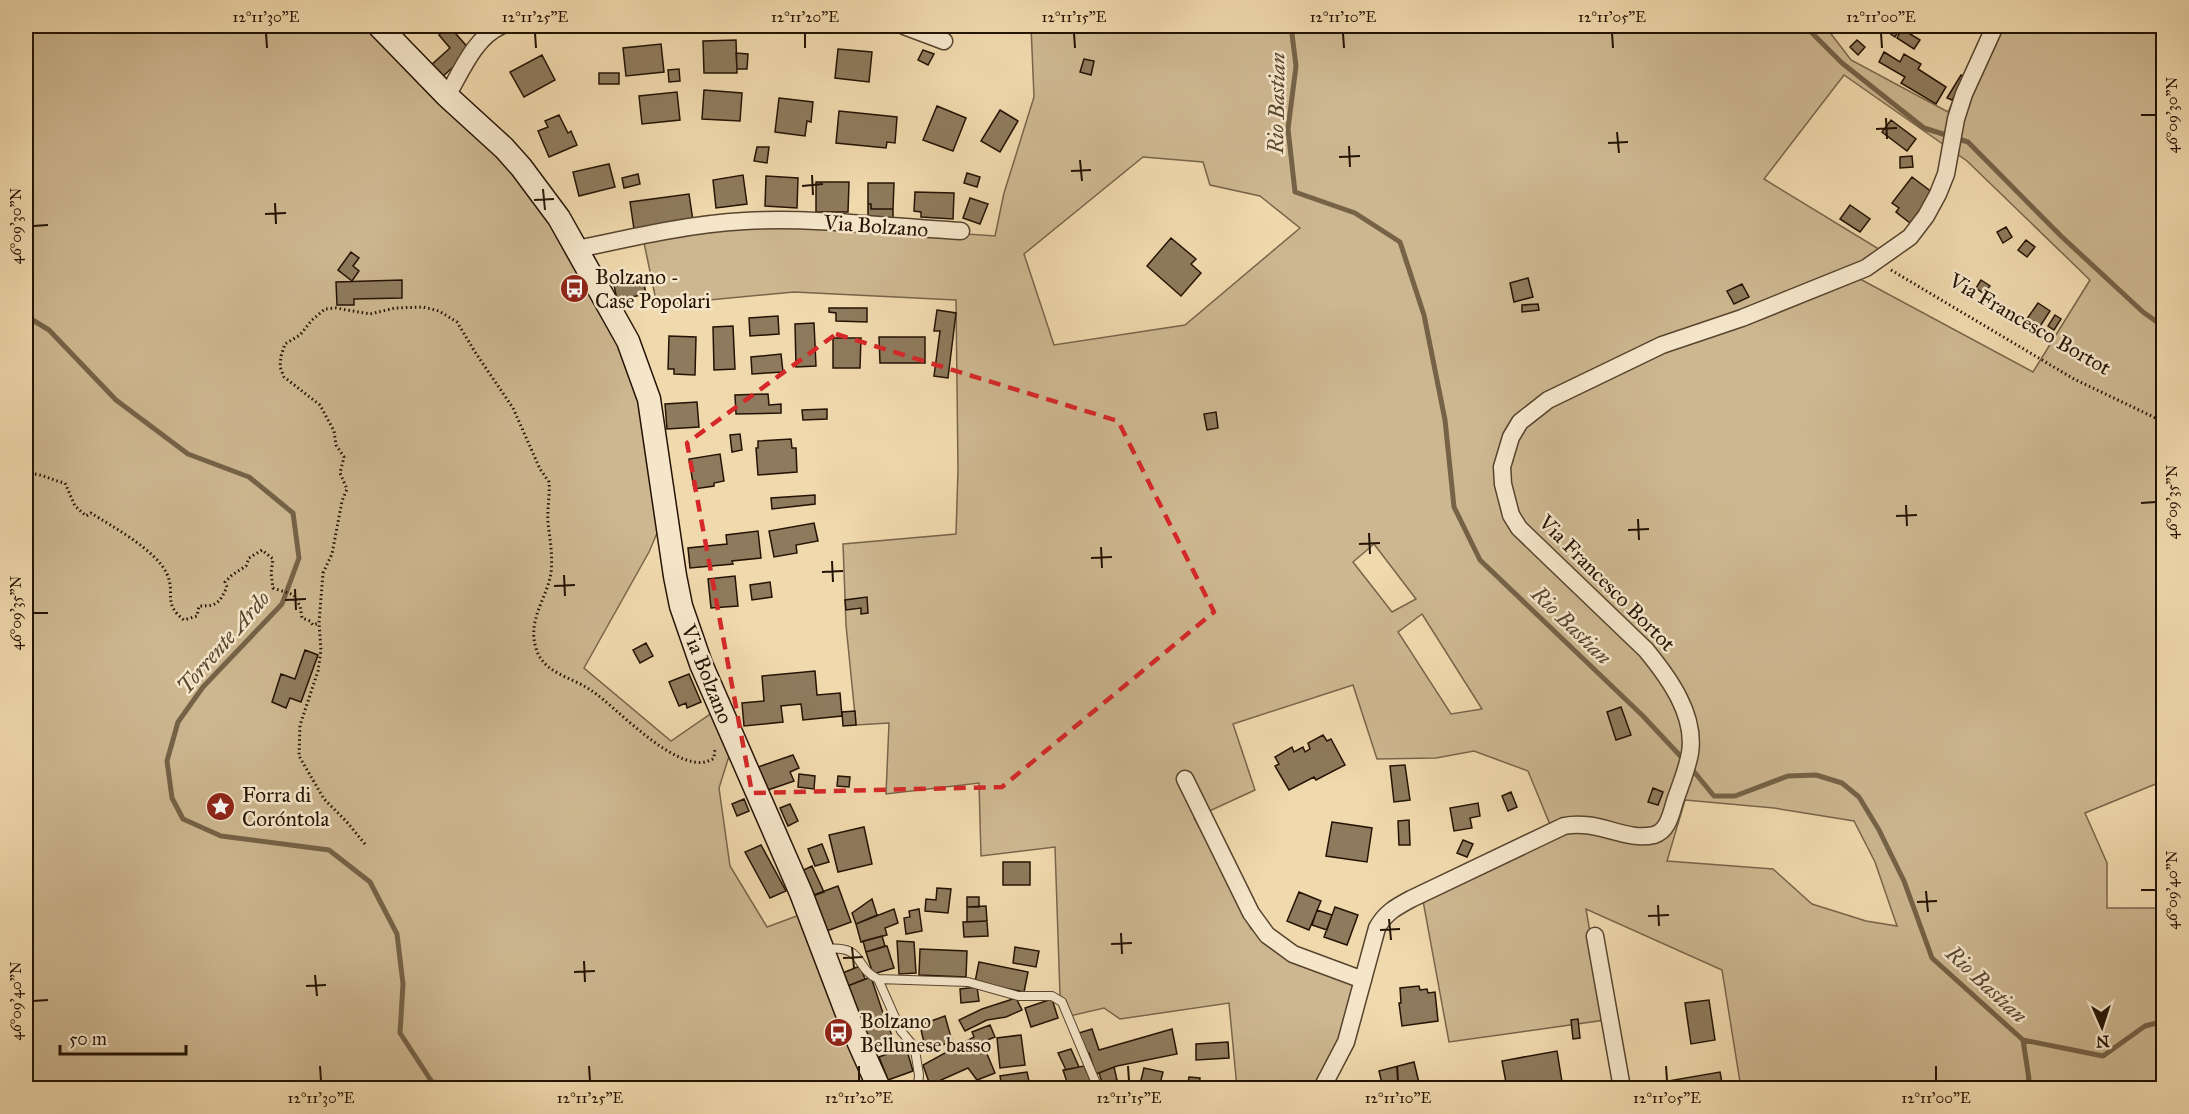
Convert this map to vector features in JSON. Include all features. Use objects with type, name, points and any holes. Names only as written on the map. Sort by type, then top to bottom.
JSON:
[{"type":"street","name":"Via Bolzano","points":[[379,26],[447,96],[504,148],[548,201],[578,249],[628,341],[644,380],[654,424],[675,576],[688,628],[701,664],[801,893],[854,1032],[879,1089]]},
{"type":"street","points":[[447,96],[478,45],[501,26]]},
{"type":"street","points":[[904,26],[944,40]]},
{"type":"street","name":"Via Francesco Bortot","points":[[1322,1089],[1346,1042],[1377,928],[1383,917],[1394,907],[1564,826],[1578,823],[1593,824],[1636,836],[1658,833],[1667,825],[1683,780],[1690,753],[1691,738],[1688,720],[1662,670],[1646,650],[1527,537],[1511,515],[1505,500],[1502,467],[1511,437],[1520,422],[1548,400],[1662,345],[1742,318],[1841,279],[1876,261],[1910,237],[1926,216],[1938,194],[1946,174],[1956,119],[1964,94],[1995,26]]},
{"type":"street","name":"Via Bolzano","points":[[578,249],[658,232],[748,221],[805,221],[962,231]]},
{"type":"street","points":[[1185,779],[1251,913],[1268,936],[1293,954],[1363,980]]},
{"type":"street","points":[[1595,936],[1622,1089]]},
{"type":"lane","points":[[822,949],[838,948],[851,951],[857,955],[869,973],[878,979],[968,982],[1018,996],[1058,998],[1062,1002],[1098,1089]]},
{"type":"lane","points":[[878,979],[901,1031],[915,1050],[918,1089]]},
{"type":"path","name":"Via Francesco Bortot","points":[[1876,261],[2074,379],[2163,422]]},
{"type":"path","points":[[365,844],[324,799],[299,756],[300,725],[318,671],[321,650],[319,622],[323,573],[332,554],[342,501],[347,489],[340,473],[344,457],[336,445],[334,431],[320,405],[284,377],[280,367],[285,344],[300,334],[325,309],[336,308],[370,314],[395,308],[423,307],[439,311],[457,322],[513,408],[540,469],[549,482],[548,520],[552,547],[551,575],[539,605],[534,629],[534,640],[540,658],[546,666],[594,691],[657,745],[671,753],[688,760],[705,762],[714,758],[715,747]]},
{"type":"path","points":[[26,474],[37,473],[54,481],[65,483],[75,506],[86,516],[91,513],[136,541],[148,552],[167,574],[171,608],[184,620],[197,616],[199,606],[211,606],[219,602],[227,587],[225,582],[246,566],[249,558],[262,550],[273,559],[271,573],[273,588],[294,595],[300,606],[302,618],[313,625],[319,622]]},
{"type":"highlighted area","points":[[836,334],[1118,421],[1214,612],[1002,787],[752,793],[687,443]]},
{"type":"shaded area","points":[[26,26],[367,26],[490,144],[541,200],[638,383],[663,519],[649,552],[584,668],[671,741],[722,706],[735,737],[719,788],[730,866],[767,927],[805,913],[877,1088],[26,1088]]},
{"type":"shaded area","points":[[1031,26],[1825,26],[1851,60],[1948,112],[1988,26],[2163,26],[2163,781],[2085,813],[2107,863],[2107,908],[2160,908],[2163,905],[2163,1088],[1741,1088],[1722,970],[1586,909],[1605,1020],[1449,1042],[1421,890],[1551,827],[1528,771],[1474,751],[1436,758],[1377,759],[1353,685],[1233,724],[1255,790],[1194,818],[1251,929],[1364,975],[1327,1088],[1237,1088],[1229,1003],[1120,1019],[1104,1008],[1070,1016],[1060,995],[1055,847],[981,856],[979,783],[886,794],[889,723],[856,725],[846,625],[843,544],[956,534],[958,470],[956,300],[794,292],[657,305],[643,238],[700,228],[839,225],[995,236],[1004,193],[1034,97]],"holes":[[[1844,75],[1967,161],[2090,280],[2033,372],[1860,279],[1882,251],[1764,179]],[[1143,157],[1203,162],[1210,185],[1260,196],[1300,228],[1185,325],[1054,345],[1024,254]],[[1374,544],[1416,599],[1392,612],[1353,562]],[[1422,614],[1482,709],[1451,714],[1398,632]],[[1685,800],[1774,808],[1854,821],[1875,862],[1897,926],[1866,921],[1812,904],[1773,869],[1667,861]]]},
{"type":"building","points":[[449,26],[471,51],[441,78],[430,66],[450,48],[439,35]]},
{"type":"building","points":[[1884,26],[1901,27],[1895,37],[1882,28]]},
{"type":"building","points":[[1902,29],[1920,40],[1914,49],[1897,38]]},
{"type":"building","points":[[736,40],[737,73],[704,73],[703,41]]},
{"type":"building","points":[[1857,40],[1865,47],[1858,55],[1850,47]]},
{"type":"building","points":[[661,44],[664,72],[626,76],[623,48]]},
{"type":"building","points":[[838,49],[872,52],[869,82],[835,78]]},
{"type":"building","points":[[923,50],[934,54],[928,65],[918,60]]},
{"type":"building","points":[[1884,52],[1900,62],[1904,54],[1921,64],[1918,69],[1946,87],[1936,104],[1901,83],[1905,77],[1879,62]]},
{"type":"building","points":[[736,53],[748,54],[747,69],[737,69]]},
{"type":"building","points":[[542,55],[555,80],[524,97],[510,72]]},
{"type":"building","points":[[1084,59],[1094,61],[1091,75],[1080,72]]},
{"type":"building","points":[[679,69],[680,81],[669,82],[668,70]]},
{"type":"building","points":[[599,73],[619,73],[619,84],[599,84]]},
{"type":"building","points":[[1961,75],[1966,78],[1952,100],[1947,98]]},
{"type":"building","points":[[704,90],[742,93],[740,121],[702,119]]},
{"type":"building","points":[[677,92],[680,120],[642,124],[639,96]]},
{"type":"building","points":[[779,98],[813,102],[811,122],[807,121],[805,136],[775,132]]},
{"type":"building","points":[[937,106],[966,118],[953,151],[923,140]]},
{"type":"building","points":[[1000,110],[1018,121],[1000,152],[981,141]]},
{"type":"building","points":[[839,111],[897,117],[895,143],[887,142],[886,148],[836,143]]},
{"type":"building","points":[[559,115],[568,133],[571,131],[577,145],[549,157],[538,131],[548,127],[545,121]]},
{"type":"building","points":[[1891,120],[1916,139],[1907,151],[1882,132]]},
{"type":"building","points":[[757,147],[769,147],[767,163],[754,161]]},
{"type":"building","points":[[1912,156],[1913,167],[1900,168],[1900,157]]},
{"type":"building","points":[[609,164],[615,187],[579,196],[573,172]]},
{"type":"building","points":[[967,173],[980,177],[977,187],[964,183]]},
{"type":"building","points":[[638,174],[640,184],[624,188],[622,178]]},
{"type":"building","points":[[743,175],[747,204],[716,208],[713,180]]},
{"type":"building","points":[[766,176],[798,178],[797,208],[765,206]]},
{"type":"building","points":[[1912,177],[1933,193],[1910,223],[1896,212],[1899,208],[1892,203]]},
{"type":"building","points":[[816,182],[849,182],[848,212],[816,212]]},
{"type":"building","points":[[868,183],[894,183],[893,209],[871,209],[871,204],[868,204]]},
{"type":"building","points":[[915,192],[954,193],[953,219],[921,217],[921,212],[914,211]]},
{"type":"building","points":[[689,194],[693,221],[634,229],[630,202]]},
{"type":"building","points":[[970,198],[988,204],[980,224],[963,218]]},
{"type":"building","points":[[868,204],[871,204],[871,209],[893,209],[893,219],[868,219]]},
{"type":"building","points":[[1850,205],[1870,219],[1860,232],[1840,219]]},
{"type":"building","points":[[2006,227],[2012,237],[2003,243],[1997,232]]},
{"type":"building","points":[[1171,238],[1196,259],[1191,264],[1201,273],[1181,296],[1147,266]]},
{"type":"building","points":[[2026,240],[2035,247],[2027,257],[2018,250]]},
{"type":"building","points":[[351,252],[359,258],[353,266],[359,271],[352,281],[338,270]]},
{"type":"building","points":[[1528,278],[1533,297],[1514,302],[1510,283]]},
{"type":"building","points":[[643,279],[646,294],[617,300],[614,285]]},
{"type":"building","points":[[402,280],[402,298],[354,299],[354,305],[337,305],[336,282]]},
{"type":"building","points":[[1981,280],[1990,286],[1984,294],[1976,288]]},
{"type":"building","points":[[1742,284],[1749,297],[1734,304],[1727,291]]},
{"type":"building","points":[[2038,303],[2050,311],[2037,331],[2024,323]]},
{"type":"building","points":[[1538,304],[1539,310],[1522,312],[1522,305]]},
{"type":"building","points":[[829,308],[867,308],[867,322],[836,321],[836,313],[829,312]]},
{"type":"building","points":[[937,310],[956,313],[948,378],[934,376],[940,331],[934,331]]},
{"type":"building","points":[[2055,315],[2061,319],[2054,330],[2048,326]]},
{"type":"building","points":[[778,316],[779,334],[750,336],[749,318]]},
{"type":"building","points":[[814,323],[816,366],[796,367],[795,324]]},
{"type":"building","points":[[733,326],[735,369],[714,370],[713,327]]},
{"type":"building","points":[[669,336],[696,337],[695,375],[674,374],[674,369],[668,369]]},
{"type":"building","points":[[879,337],[925,337],[925,363],[880,363]]},
{"type":"building","points":[[833,338],[861,338],[860,368],[833,368]]},
{"type":"building","points":[[781,354],[783,372],[752,374],[751,357]]},
{"type":"building","points":[[768,394],[769,405],[781,404],[781,413],[736,414],[735,395]]},
{"type":"building","points":[[697,402],[699,427],[667,429],[665,404]]},
{"type":"building","points":[[827,409],[827,419],[803,420],[802,410]]},
{"type":"building","points":[[1216,412],[1218,428],[1207,430],[1204,414]]},
{"type":"building","points":[[740,434],[742,450],[732,452],[730,435]]},
{"type":"building","points":[[791,439],[792,448],[796,448],[797,472],[758,475],[756,448],[758,448],[758,441]]},
{"type":"building","points":[[720,454],[724,481],[714,483],[714,486],[694,489],[689,459]]},
{"type":"building","points":[[815,495],[815,504],[772,509],[771,498]]},
{"type":"building","points":[[814,523],[818,541],[796,545],[797,553],[774,557],[769,531]]},
{"type":"building","points":[[758,531],[761,558],[732,561],[733,564],[690,568],[688,548],[727,544],[726,535]]},
{"type":"building","points":[[735,576],[738,606],[711,608],[708,579]]},
{"type":"building","points":[[770,582],[772,597],[752,600],[750,585]]},
{"type":"building","points":[[867,597],[868,613],[861,614],[861,608],[846,610],[845,600]]},
{"type":"building","points":[[646,643],[653,656],[640,663],[633,650]]},
{"type":"building","points":[[305,650],[318,655],[301,702],[290,698],[286,708],[272,702],[281,674],[295,679]]},
{"type":"building","points":[[815,671],[817,695],[840,693],[842,716],[803,720],[801,704],[781,706],[783,722],[744,726],[742,703],[764,701],[762,676]]},
{"type":"building","points":[[689,674],[701,702],[687,708],[686,703],[679,706],[669,682]]},
{"type":"building","points":[[1621,707],[1631,735],[1616,740],[1607,712]]},
{"type":"building","points":[[855,711],[856,725],[843,726],[842,712]]},
{"type":"building","points":[[1323,735],[1327,741],[1331,739],[1345,765],[1316,780],[1314,777],[1289,790],[1275,766],[1279,764],[1275,757],[1292,747],[1294,752],[1303,747],[1305,752],[1310,749],[1308,743]]},
{"type":"building","points":[[793,755],[799,768],[790,772],[794,781],[765,791],[755,768]]},
{"type":"building","points":[[1405,765],[1410,800],[1394,802],[1390,766]]},
{"type":"building","points":[[799,774],[815,776],[814,789],[798,787]]},
{"type":"building","points":[[838,776],[850,777],[849,787],[837,786]]},
{"type":"building","points":[[1653,788],[1663,792],[1658,805],[1648,802]]},
{"type":"building","points":[[1511,792],[1517,807],[1508,811],[1502,796]]},
{"type":"building","points":[[744,799],[749,811],[737,816],[732,804]]},
{"type":"building","points":[[1478,803],[1480,816],[1470,818],[1472,828],[1454,831],[1450,808]]},
{"type":"building","points":[[790,804],[798,821],[788,826],[780,808]]},
{"type":"building","points":[[1409,820],[1410,845],[1399,845],[1398,821]]},
{"type":"building","points":[[1332,822],[1372,828],[1367,862],[1326,856]]},
{"type":"building","points":[[864,827],[872,864],[838,872],[829,835]]},
{"type":"building","points":[[1463,840],[1473,844],[1467,857],[1457,853]]},
{"type":"building","points":[[822,844],[829,862],[815,866],[808,849]]},
{"type":"building","points":[[761,845],[786,891],[770,898],[745,852]]},
{"type":"building","points":[[1003,862],[1030,862],[1030,885],[1003,885]]},
{"type":"building","points":[[812,866],[824,892],[807,898],[795,874]]},
{"type":"building","points":[[838,886],[851,922],[824,932],[811,896]]},
{"type":"building","points":[[937,888],[951,889],[948,913],[925,911],[926,899],[936,900]]},
{"type":"building","points":[[1299,892],[1321,901],[1309,930],[1287,921]]},
{"type":"building","points":[[967,897],[979,897],[979,907],[967,907]]},
{"type":"building","points":[[872,899],[877,915],[856,924],[852,913]]},
{"type":"building","points":[[986,906],[987,921],[967,922],[967,907]]},
{"type":"building","points":[[1335,907],[1358,915],[1347,945],[1324,937]]},
{"type":"building","points":[[894,909],[898,923],[885,928],[887,935],[861,942],[856,924]]},
{"type":"building","points":[[919,909],[922,931],[906,934],[904,918],[910,917],[909,911]]},
{"type":"building","points":[[1317,910],[1332,915],[1327,930],[1312,925]]},
{"type":"building","points":[[987,921],[988,936],[964,937],[963,922]]},
{"type":"building","points":[[882,936],[885,946],[866,952],[863,941]]},
{"type":"building","points":[[897,941],[914,942],[916,973],[899,974]]},
{"type":"building","points":[[887,946],[894,968],[873,974],[866,952]]},
{"type":"building","points":[[1015,947],[1039,951],[1036,967],[1013,963]]},
{"type":"building","points":[[920,949],[967,951],[966,977],[919,975]]},
{"type":"building","points":[[979,962],[1028,972],[1024,992],[975,982]]},
{"type":"building","points":[[860,966],[865,979],[845,987],[840,974]]},
{"type":"building","points":[[871,977],[884,1016],[861,1025],[845,987]]},
{"type":"building","points":[[1419,986],[1420,990],[1427,989],[1428,993],[1435,992],[1438,1021],[1402,1026],[1400,988]]},
{"type":"building","points":[[977,987],[979,1001],[961,1003],[960,989]]},
{"type":"building","points":[[1016,998],[1022,1010],[1006,1017],[987,1020],[965,1031],[959,1020],[982,1009]]},
{"type":"building","points":[[1052,999],[1058,1018],[1031,1027],[1025,1008]]},
{"type":"building","points":[[1709,1000],[1715,1040],[1691,1044],[1685,1003]]},
{"type":"building","points":[[884,1016],[893,1038],[870,1048],[861,1025]]},
{"type":"building","points":[[945,1016],[952,1041],[926,1052],[920,1025]]},
{"type":"building","points":[[1578,1019],[1580,1038],[1573,1039],[1571,1020]]},
{"type":"building","points":[[990,1025],[995,1037],[982,1042],[995,1073],[977,1080],[968,1068],[930,1085],[923,1065],[974,1037],[972,1032]]},
{"type":"building","points":[[1092,1029],[1099,1050],[1172,1029],[1177,1054],[1117,1066],[1096,1074],[1079,1033]]},
{"type":"building","points":[[1021,1035],[1025,1065],[1000,1068],[997,1038]]},
{"type":"building","points":[[1228,1042],[1229,1058],[1196,1060],[1196,1044]]},
{"type":"building","points":[[906,1047],[913,1071],[888,1080],[879,1057]]},
{"type":"building","points":[[1071,1049],[1079,1067],[1066,1070],[1058,1053]]},
{"type":"building","points":[[1557,1051],[1563,1088],[1507,1088],[1502,1061]]},
{"type":"building","points":[[1414,1062],[1420,1087],[1383,1088],[1379,1071]]},
{"type":"building","points":[[1084,1066],[1094,1088],[1069,1088],[1063,1070]]},
{"type":"building","points":[[1114,1067],[1117,1080],[1114,1081],[1115,1084],[1104,1088],[1099,1073]]},
{"type":"building","points":[[1144,1068],[1163,1072],[1159,1088],[1139,1088]]},
{"type":"building","points":[[1027,1072],[1030,1086],[1045,1085],[1046,1088],[1018,1088],[1017,1086],[1002,1088],[1000,1076]]},
{"type":"building","points":[[1720,1072],[1723,1088],[1663,1088],[1662,1082]]},
{"type":"building","points":[[1189,1077],[1200,1078],[1199,1088],[1187,1088]]},
{"type":"waterway","name":"Rio Bastian","points":[[1291,26],[1296,66],[1288,129],[1295,192],[1355,213],[1400,242],[1424,315],[1445,420],[1454,507],[1480,560],[1642,715],[1685,761]]},
{"type":"waterway","points":[[1805,26],[1842,63],[1924,128],[1968,142],[2061,236],[2143,312],[2164,327]]},
{"type":"waterway","name":"Torrente Ardo","points":[[26,316],[49,330],[116,400],[188,454],[249,477],[293,513],[299,558],[282,604],[203,687],[178,722],[167,761],[172,798],[183,819],[221,836],[329,850],[370,882],[397,934],[403,984],[400,1033],[432,1082],[498,1088]]},
{"type":"waterway","name":"Rio Bastian","points":[[1691,768],[1714,796],[1735,796],[1788,776],[1816,775],[1842,783],[1859,797],[1879,830],[1904,881],[1932,958],[2023,1040],[2029,1079],[2024,1088]]},
{"type":"waterway","points":[[2023,1040],[2103,1056],[2145,1026],[2164,1021]]},
{"type":"place","name":"Bolzano - Case Popolari","points":[[574,289]]},
{"type":"place","name":"Forra di Coróntola","points":[[221,807]]},
{"type":"place","name":"Bolzano Bellunese basso","points":[[839,1033]]}]
